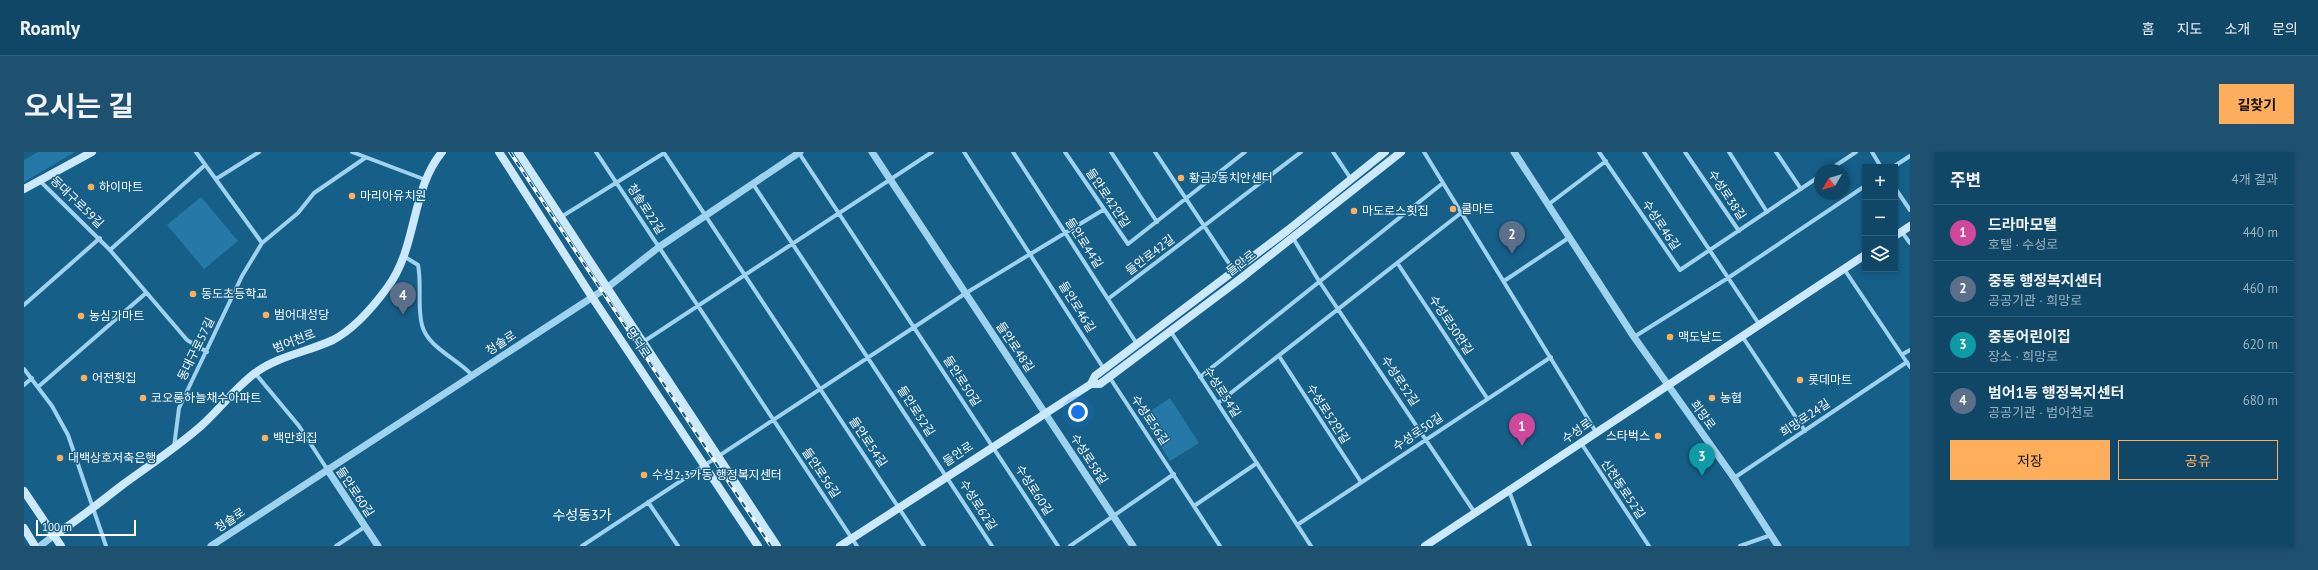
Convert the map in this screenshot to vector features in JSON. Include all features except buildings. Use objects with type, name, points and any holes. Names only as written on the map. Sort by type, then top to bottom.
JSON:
[{"type":"main road","points":[[24,189],[92,152]]},
{"type":"main road","name":"범어천로","points":[[53,536],[174,448],[201,426],[241,384],[255,373],[272,363],[332,340],[360,319],[387,288],[405,257],[415,211],[432,165],[442,152]]},
{"type":"main road","name":"명덕로","points":[[499,152],[592,297],[758,546]]},
{"type":"main road","name":"명덕로","points":[[518,152],[777,546]]},
{"type":"main road","name":"들안로","points":[[840,546],[992,446],[1090,384],[1095,376],[1234,271],[1385,152]]},
{"type":"main road","name":"들안로","points":[[1090,384],[1100,384],[1110,378],[1293,238],[1401,152]]},
{"type":"main road","points":[[1898,234],[1910,226]]},
{"type":"main road","name":"수성로","points":[[1425,546],[1667,384],[1862,257]]},
{"type":"main road","points":[[24,491],[61,546]]},
{"type":"main road","points":[[24,528],[35,546]]},
{"type":"street","points":[[196,152],[262,243]]},
{"type":"street","points":[[216,179],[260,152]]},
{"type":"street","points":[[352,152],[426,180]]},
{"type":"street","name":"청솔로22길","points":[[596,152],[659,247]]},
{"type":"street","name":"청솔로","points":[[211,546],[608,287],[659,247],[800,152]]},
{"type":"street","name":"들안로50길","points":[[800,152],[992,446]]},
{"type":"street","name":"들안로48길","points":[[872,152],[1046,413]]},
{"type":"street","points":[[642,342],[932,152]]},
{"type":"street","name":"들안로46길","points":[[964,152],[1032,255],[1104,369]]},
{"type":"street","name":"들안로44길","points":[[1013,152],[1138,345]]},
{"type":"street","name":"들안로42안길","points":[[1065,152],[1103,210],[1128,244],[1186,200],[1238,154],[1244,152]]},
{"type":"street","points":[[1111,152],[1157,222]]},
{"type":"street","points":[[1154,152],[1234,271]]},
{"type":"street","name":"들안로42길","points":[[1108,299],[1205,227],[1301,152]]},
{"type":"street","points":[[1333,152],[1351,179]]},
{"type":"street","points":[[1424,152],[1596,432]]},
{"type":"street","name":"희망로","points":[[1514,152],[1634,337],[1734,478],[1778,546]]},
{"type":"street","points":[[1549,204],[1606,161],[1599,152]]},
{"type":"street","points":[[1644,152],[1759,324]]},
{"type":"street","name":"수성로38길","points":[[1685,152],[1739,230]]},
{"type":"street","name":"수성로38길","points":[[1729,152],[1767,212]]},
{"type":"street","points":[[1777,152],[1800,189]]},
{"type":"street","points":[[1838,164],[1856,152]]},
{"type":"street","points":[[1872,152],[1879,164]]},
{"type":"street","name":"들안로54길","points":[[616,182],[664,153],[924,546]]},
{"type":"street","points":[[1898,164],[1910,156]]},
{"type":"street","name":"동대구로57길","points":[[174,448],[179,408],[242,276],[262,243],[298,213],[314,193],[365,158]]},
{"type":"street","name":"수성로46길","points":[[1606,161],[1680,270],[1710,250]]},
{"type":"street","points":[[110,250],[205,165]]},
{"type":"street","name":"동대구로59길","points":[[40,180],[100,238],[187,340],[207,352]]},
{"type":"street","name":"수성로38길","points":[[1710,250],[1814,180]]},
{"type":"street","name":"청솔로22길","points":[[561,217],[616,182]]},
{"type":"street","points":[[1200,377],[1443,183]]},
{"type":"street","name":"들안로52길","points":[[754,184],[947,476]]},
{"type":"street","points":[[1634,337],[1728,278],[1862,188]]},
{"type":"street","points":[[1898,192],[1910,210]]},
{"type":"street","points":[[582,546],[966,294],[1032,255],[1103,210]]},
{"type":"street","points":[[1218,403],[1462,213]]},
{"type":"street","points":[[1898,234],[1910,243]]},
{"type":"street","points":[[1504,281],[1570,237]]},
{"type":"street","name":"동대구로59길","points":[[24,305],[100,238]]},
{"type":"street","name":"수성로52길","points":[[1293,238],[1319,281],[1475,512]]},
{"type":"street","name":"들안로56길","points":[[659,247],[858,546]]},
{"type":"street","points":[[405,257],[418,265],[423,329],[436,345],[463,365],[472,375]]},
{"type":"street","name":"수성로50안길","points":[[1398,264],[1487,398]]},
{"type":"street","points":[[1844,269],[1903,354],[1910,367]]},
{"type":"street","points":[[38,387],[146,293]]},
{"type":"street","name":"수성로54길","points":[[1171,332],[1311,546]]},
{"type":"street","points":[[1742,335],[1805,431]]},
{"type":"street","points":[[1903,354],[1910,350]]},
{"type":"street","name":"수성로52안길","points":[[1279,356],[1361,482]]},
{"type":"street","name":"수성로50길","points":[[1297,525],[1426,438],[1551,357]]},
{"type":"street","name":"희망로24길","points":[[1734,478],[1907,362]]},
{"type":"street","points":[[24,369],[32,378],[68,435],[106,546]]},
{"type":"street","points":[[255,373],[299,426],[327,469]]},
{"type":"street","points":[[24,385],[32,378]]},
{"type":"street","name":"수성로56길","points":[[1110,378],[1220,546]]},
{"type":"street","name":"수성로58길","points":[[1046,413],[1133,546]]},
{"type":"street","name":"신천동로52길","points":[[1581,443],[1649,546]]},
{"type":"street","name":"수성로60길","points":[[992,446],[1058,546]]},
{"type":"street","points":[[1194,506],[1257,463]]},
{"type":"street","name":"들안로60길","points":[[327,469],[378,546]]},
{"type":"street","points":[[1070,546],[1114,517],[1174,474]]},
{"type":"street","name":"수성로62길","points":[[947,476],[992,546]]},
{"type":"street","points":[[1509,491],[1530,546]]},
{"type":"street","points":[[648,502],[678,546]]},
{"type":"street","name":"들안로60길","points":[[336,546],[366,526]]},
{"type":"street","points":[[1740,546],[1771,535]]},
{"type":"street","name":"범어천로","points":[[40,546],[53,536]]},
{"type":"shaded area","points":[[38,152],[75,152],[24,182],[24,160]]},
{"type":"shaded area","points":[[201,197],[238,241],[204,269],[167,225]]},
{"type":"shaded area","points":[[1170,398],[1199,443],[1170,461],[1142,417]]},
{"type":"railway","points":[[510,152],[771,546]]},
{"type":"place","name":"황금2동치안센터","points":[[1181,178]]},
{"type":"place","name":"하이마트","points":[[91,187]]},
{"type":"place","name":"마리아유치원","points":[[352,196]]},
{"type":"place","name":"쿨마트","points":[[1453,209]]},
{"type":"place","name":"마도로스횟집","points":[[1354,211]]},
{"type":"place","name":"중동 행정복지센터","points":[[1512,254]]},
{"type":"place","name":"동도초등학교","points":[[193,294]]},
{"type":"place","name":"범어대성당","points":[[266,315]]},
{"type":"place","name":"범어1동 행정복지센터","points":[[403,315]]},
{"type":"place","name":"농심가마트","points":[[81,316]]},
{"type":"place","name":"맥도날드","points":[[1670,337]]},
{"type":"place","name":"어전횟집","points":[[84,378]]},
{"type":"place","name":"롯데마트","points":[[1800,380]]},
{"type":"place","name":"코오롱하늘채수아파트","points":[[143,398]]},
{"type":"place","name":"농협","points":[[1712,398]]},
{"type":"place","name":"스타벅스","points":[[1658,436]]},
{"type":"place","name":"백만회집","points":[[265,438]]},
{"type":"place","name":"드라마모텔","points":[[1522,446]]},
{"type":"place","name":"대백상호저축은행","points":[[60,458]]},
{"type":"place","name":"수성2·3가동 행정복지센터","points":[[644,475]]},
{"type":"place","name":"중동어린이집","points":[[1702,476]]},
{"type":"district","name":"수성동3가","points":[[582,515]]}]
